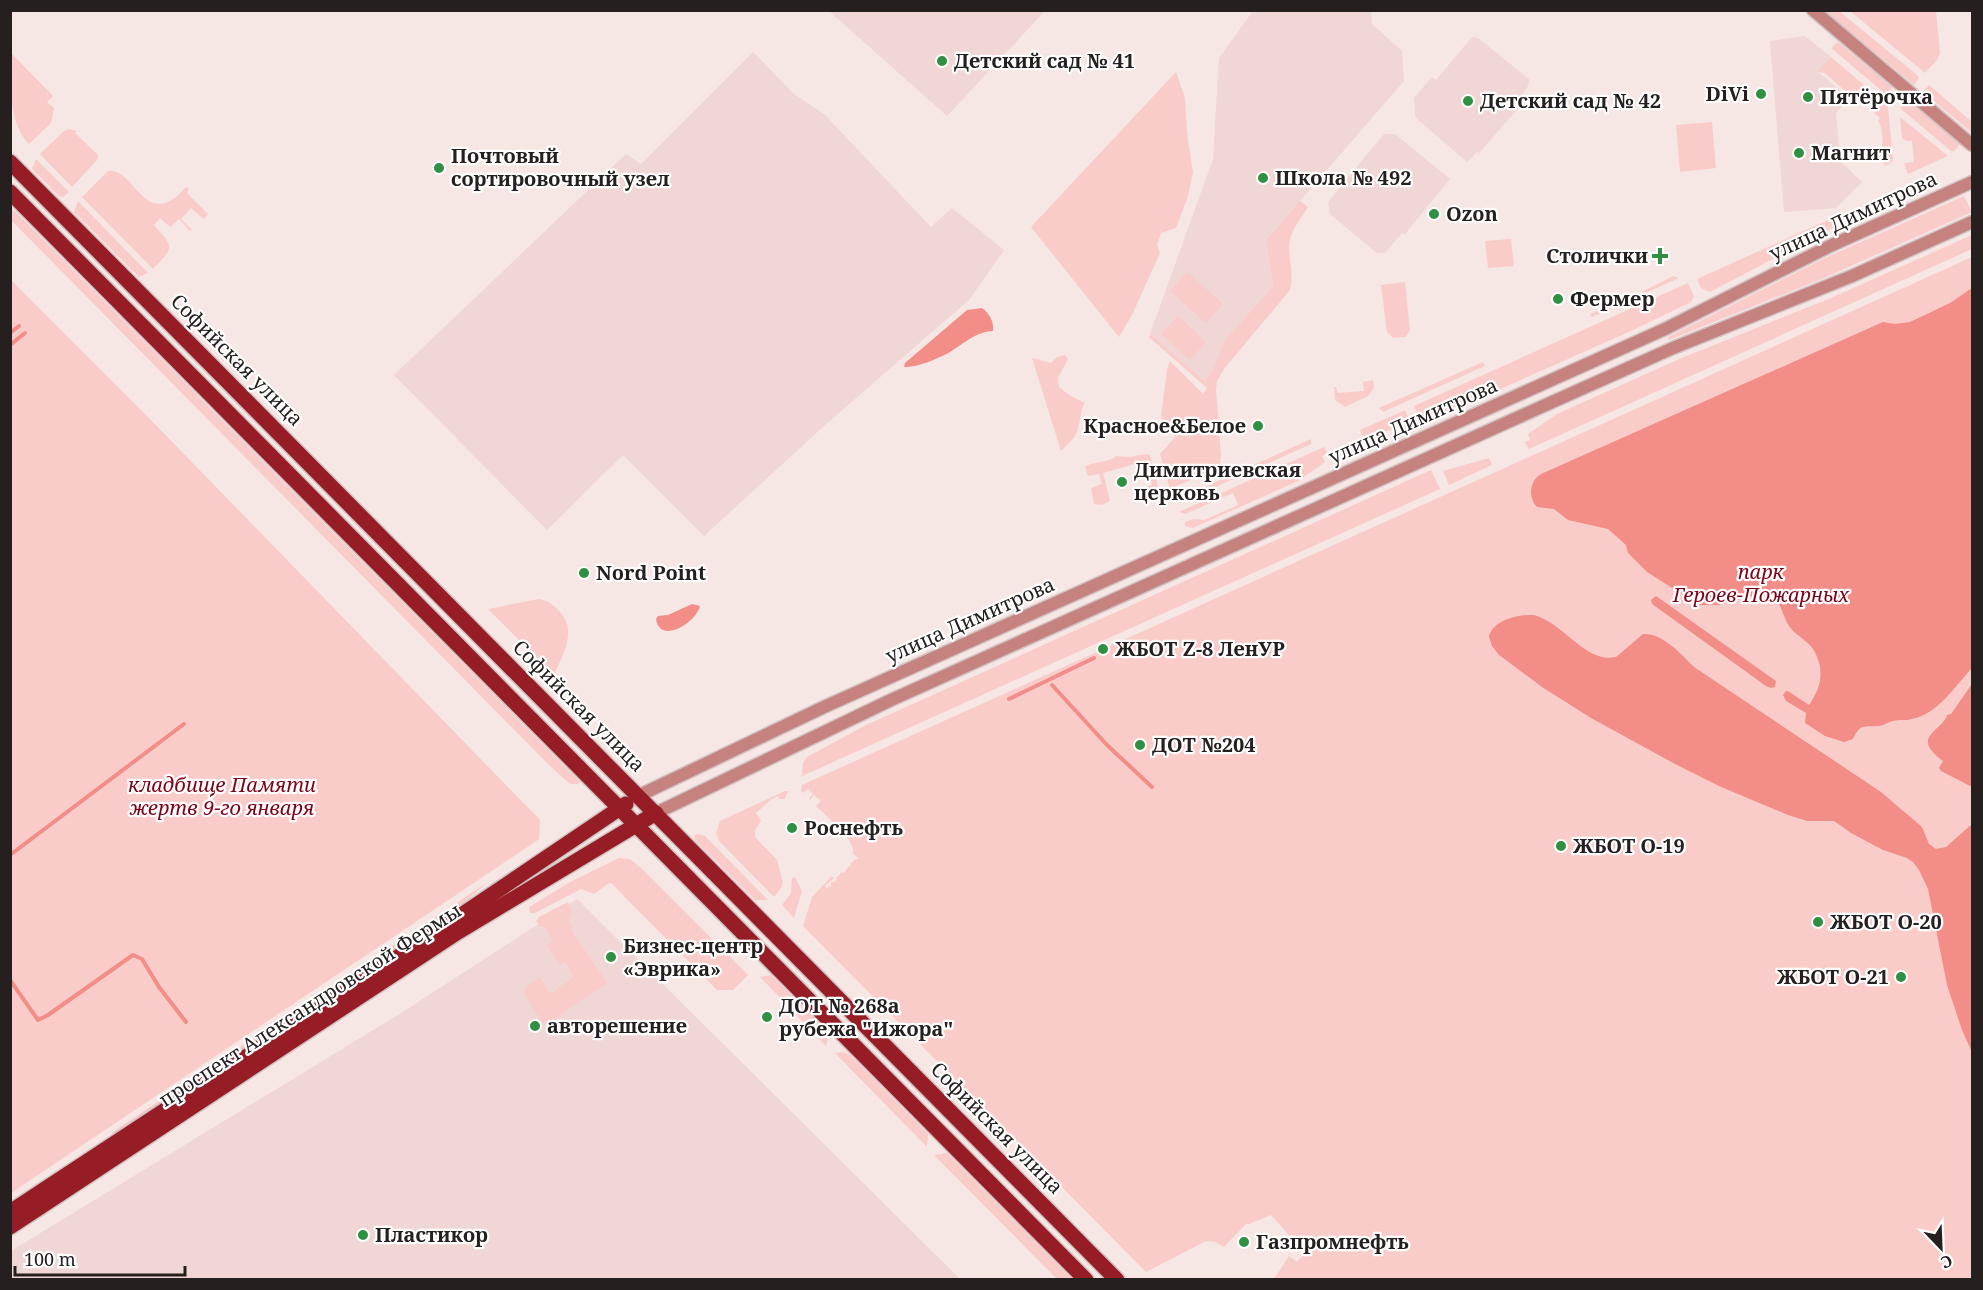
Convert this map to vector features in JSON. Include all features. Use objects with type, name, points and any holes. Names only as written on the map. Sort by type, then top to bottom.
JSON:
[{"type":"main road","name":"Софийская улица","points":[[10,162],[1117,1280]]},
{"type":"main road","points":[[10,192],[1086,1280]]},
{"type":"main road","name":"проспект Александровской Фермы","points":[[10,1212],[638,796]]},
{"type":"main road","name":"проспект Александровской Фермы","points":[[10,1227],[458,932],[656,813]]},
{"type":"street","points":[[1813,10],[1972,145]]},
{"type":"street","name":"улица Димитрова","points":[[638,796],[835,702],[1665,329],[1830,246],[1972,182]]},
{"type":"street","name":"улица Димитрова","points":[[656,813],[902,695],[1622,371],[1709,333],[1852,276],[1972,222]]},
{"type":"shaded area","name":"Детский сад № 41","points":[[829,11],[1045,11],[947,116]]},
{"type":"shaded area","name":"Школа № 492","points":[[1253,11],[1371,11],[1372,24],[1402,51],[1404,81],[1266,240],[1273,286],[1224,341],[1213,370],[1205,381],[1150,334],[1213,159],[1219,58]]},
{"type":"shaded area","points":[[1805,36],[1831,57],[1818,72],[1849,98],[1836,113],[1840,161],[1862,182],[1836,208],[1784,212],[1770,41]]},
{"type":"shaded area","name":"Детский сад № 42","points":[[1472,37],[1478,38],[1530,80],[1519,99],[1523,103],[1479,153],[1477,152],[1467,162],[1415,117],[1414,98],[1432,77],[1436,80]]},
{"type":"shaded area","points":[[753,52],[795,95],[824,114],[931,227],[952,208],[1004,250],[970,299],[824,426],[704,536],[623,455],[547,530],[394,375],[626,154],[641,164]]},
{"type":"shaded area","points":[[1384,134],[1395,134],[1450,179],[1405,234],[1402,233],[1385,253],[1377,253],[1330,214],[1328,202]]},
{"type":"shaded area","points":[[1972,288],[1972,668],[1938,705],[1921,716],[1910,720],[1895,720],[1879,726],[1863,727],[1858,730],[1853,739],[1844,742],[1825,736],[1805,723],[1806,713],[1786,701],[1783,695],[1788,691],[1809,705],[1817,691],[1820,670],[1813,649],[1789,626],[1777,600],[1771,593],[1720,605],[1699,605],[1647,572],[1628,553],[1626,545],[1608,529],[1568,520],[1554,509],[1537,507],[1532,499],[1532,485],[1541,474],[1883,322],[1895,324],[1910,322],[1950,303]]},
{"type":"shaded area","points":[[982,308],[991,318],[993,331],[975,336],[934,360],[904,367],[905,363],[967,310]]},
{"type":"shaded area","points":[[1656,596],[1776,681],[1775,687],[1766,686],[1652,604],[1651,600]]},
{"type":"shaded area","points":[[692,604],[700,606],[697,613],[678,629],[671,631],[659,627],[656,619],[658,616],[668,615]]},
{"type":"shaded area","points":[[1534,615],[1545,619],[1585,649],[1605,658],[1616,657],[1643,634],[1650,634],[1664,640],[1694,667],[1881,792],[1922,827],[1929,844],[1936,849],[1946,847],[1972,824],[1972,1052],[1947,985],[1928,889],[1913,862],[1883,850],[1834,821],[1807,821],[1719,786],[1591,718],[1542,687],[1499,655],[1489,637],[1495,626],[1507,619]]},
{"type":"shaded area","points":[[1972,684],[1972,787],[1941,771],[1939,768],[1943,761],[1932,751],[1928,740],[1947,715],[1951,714]]},
{"type":"shaded area","points":[[577,899],[960,1279],[11,1280],[11,1251],[398,1015]]},
{"type":"green space","points":[[1825,11],[1839,11],[1916,74],[1919,78],[1914,85]]},
{"type":"green space","points":[[1850,11],[1936,11],[1940,53],[1937,60],[1925,73]]},
{"type":"green space","points":[[1838,42],[1892,87],[1888,96],[1831,48]]},
{"type":"green space","points":[[11,53],[53,96],[47,102],[54,108],[51,123],[29,144],[17,125],[14,113]]},
{"type":"green space","points":[[1831,57],[1864,85],[1852,97],[1825,73],[1817,72]]},
{"type":"green space","points":[[1176,72],[1185,98],[1193,173],[1187,199],[1176,228],[1161,233],[1157,245],[1160,253],[1132,315],[1119,337],[1031,227]]},
{"type":"green space","points":[[1929,85],[1972,122],[1970,131],[1923,92]]},
{"type":"green space","points":[[1908,100],[1960,144],[1954,151],[1951,151],[1901,109],[1902,104]]},
{"type":"green space","points":[[1884,102],[1888,106],[1893,161],[1886,166],[1878,159],[1882,146],[1882,134],[1878,121],[1880,118],[1874,113]]},
{"type":"green space","points":[[1900,117],[1948,156],[1908,174],[1904,163],[1914,162],[1912,141],[1902,138]]},
{"type":"green space","points":[[1712,122],[1716,168],[1680,172],[1676,125]]},
{"type":"green space","points":[[69,129],[77,131],[75,133],[98,155],[98,159],[72,187],[40,154]]},
{"type":"green space","points":[[36,159],[69,192],[63,197],[59,196],[32,169]]},
{"type":"green space","points":[[108,171],[124,176],[144,198],[161,204],[178,196],[186,187],[189,189],[187,193],[208,214],[204,219],[191,208],[181,219],[192,230],[190,231],[179,219],[170,227],[160,218],[154,225],[169,247],[165,256],[153,269],[82,197]]},
{"type":"green space","points":[[1964,196],[1972,212],[1824,278],[1669,340],[1668,337],[1825,258]]},
{"type":"green space","points":[[78,201],[148,273],[139,277],[74,212]]},
{"type":"green space","points":[[1300,201],[1308,207],[1291,236],[1290,290],[1224,369],[1217,381],[1220,464],[1216,469],[1170,489],[1160,454],[1175,437],[1161,417],[1170,361],[1203,394],[1207,388],[1149,337],[1150,334],[1205,381],[1213,370],[1224,341],[1273,286],[1266,240]]},
{"type":"green space","points":[[10,206],[580,782],[578,784],[570,784],[549,765],[11,220]]},
{"type":"green space","points":[[1835,217],[1836,226],[1710,292],[1701,288],[1697,279]]},
{"type":"green space","points":[[1972,235],[1972,249],[1529,449],[1525,442],[1530,440],[1528,434],[1557,414],[1677,360],[1831,298]]},
{"type":"green space","points":[[1511,239],[1514,266],[1488,268],[1485,241]]},
{"type":"green space","name":"парк Героев-Пожарных","points":[[1972,257],[1972,1279],[1274,1279],[1289,1256],[1297,1262],[1305,1253],[1271,1215],[1246,1224],[1224,1247],[1216,1242],[1206,1241],[1146,1272],[803,926],[812,897],[832,876],[834,878],[825,886],[828,889],[828,886],[837,880],[836,878],[842,872],[844,873],[851,866],[850,864],[859,859],[853,853],[845,835],[816,806],[821,801],[814,795],[810,800],[813,794],[808,789],[803,793],[802,785]]},
{"type":"green space","points":[[1187,272],[1223,304],[1206,323],[1170,291]]},
{"type":"green space","points":[[1673,276],[1679,278],[1592,317],[1590,314],[1630,298]]},
{"type":"green space","name":"кладбище Памяти жертв 9-го января","points":[[10,279],[147,416],[540,820],[539,839],[535,842],[11,1193]]},
{"type":"green space","points":[[1405,282],[1410,331],[1405,337],[1393,338],[1387,332],[1381,285]]},
{"type":"green space","points":[[1688,283],[1694,296],[1691,302],[1422,424],[1414,406]]},
{"type":"green space","points":[[1178,316],[1206,342],[1190,360],[1161,334]]},
{"type":"green space","points":[[1065,355],[1068,359],[1058,378],[1059,387],[1085,403],[1075,436],[1061,451],[1032,358],[1051,363],[1057,357]]},
{"type":"green space","points":[[1483,362],[1485,366],[1383,412],[1379,408]]},
{"type":"green space","points":[[1373,380],[1374,388],[1368,396],[1345,407],[1335,400],[1334,387],[1338,393],[1364,391],[1363,382]]},
{"type":"green space","points":[[1405,410],[1411,424],[1363,438],[1360,430]]},
{"type":"green space","points":[[1311,439],[1311,444],[1180,503],[1183,497]]},
{"type":"green space","points":[[1324,447],[1327,453],[1322,456],[1325,462],[1298,481],[1193,528],[1185,526],[1185,522],[1194,519],[1204,520],[1238,505],[1233,493],[1185,514],[1179,512]]},
{"type":"green space","points":[[1150,455],[1159,491],[1145,494],[1143,488],[1152,485],[1146,461],[1103,473],[1110,501],[1102,505],[1094,504],[1091,488],[1102,484],[1099,474],[1088,476],[1085,467],[1116,456],[1130,457]]},
{"type":"green space","points":[[1489,458],[1492,465],[1449,485],[1443,471]]},
{"type":"green space","points":[[1431,470],[1440,489],[802,776],[803,763],[807,757],[864,726]]},
{"type":"green space","points":[[539,599],[555,606],[565,618],[568,626],[565,651],[554,675],[488,609]]},
{"type":"green space","points":[[788,791],[785,799],[780,799],[778,796],[756,813],[761,821],[755,830],[755,837],[777,860],[783,882],[774,897],[719,841],[716,833],[720,821]]},
{"type":"green space","points":[[698,834],[705,836],[768,900],[755,900],[695,840],[694,836]]},
{"type":"green space","points":[[619,858],[630,859],[640,867],[748,975],[733,990],[717,990],[612,884],[609,883],[594,894],[581,889],[535,913],[530,913],[529,907],[572,881]]},
{"type":"green space","points":[[795,877],[802,891],[794,918],[782,905],[791,893],[792,878]]},
{"type":"green space","points":[[488,882],[449,916],[117,1133],[111,1133]]},
{"type":"green space","points":[[568,902],[572,911],[569,922],[573,928],[571,930],[607,983],[547,1024],[543,1023],[524,995],[525,988],[540,977],[550,994],[574,977],[565,962],[560,964],[547,946],[553,942],[545,927],[539,926],[536,921],[539,917]]},
{"type":"green space","points":[[771,975],[826,1030],[828,1038],[826,1046],[760,977]]},
{"type":"green space","points":[[843,1052],[850,1055],[928,1134],[927,1147],[835,1053]]},
{"type":"green space","points":[[947,1153],[1072,1279],[1057,1279],[934,1155]]},
{"type":"waterway","points":[[10,333],[19,326]]},
{"type":"waterway","points":[[10,345],[25,333]]},
{"type":"waterway","points":[[1009,699],[1094,658]]},
{"type":"waterway","points":[[1052,685],[1107,745],[1152,787]]},
{"type":"waterway","points":[[10,855],[184,724]]},
{"type":"waterway","points":[[10,980],[38,1020],[133,955],[142,959],[159,987],[186,1022]]},
{"type":"place","name":"Детский сад № 41","points":[[942,61]]},
{"type":"place","name":"DiVi","points":[[1761,94]]},
{"type":"place","name":"Пятёрочка","points":[[1808,97]]},
{"type":"place","name":"Детский сад № 42","points":[[1468,101]]},
{"type":"place","name":"Магнит","points":[[1799,153]]},
{"type":"place","name":"Почтовый сортировочный узел","points":[[439,168]]},
{"type":"place","name":"Школа № 492","points":[[1263,178]]},
{"type":"place","name":"Ozon","points":[[1434,214]]},
{"type":"place","name":"Столички","points":[[1660,256]]},
{"type":"place","name":"Фермер","points":[[1558,299]]},
{"type":"place","name":"Красное&Белое","points":[[1258,426]]},
{"type":"place","name":"Димитриевская церковь","points":[[1122,482]]},
{"type":"place","name":"Nord Point","points":[[584,573]]},
{"type":"place","name":"ЖБОТ Z-8 ЛенУР","points":[[1103,649]]},
{"type":"place","name":"ДОТ №204","points":[[1140,745]]},
{"type":"place","name":"Роснефть","points":[[792,828]]},
{"type":"place","name":"ЖБОТ О-19","points":[[1561,846]]},
{"type":"place","name":"ЖБОТ О-20","points":[[1818,922]]},
{"type":"place","name":"Бизнес-центр «Эврика»","points":[[611,957]]},
{"type":"place","name":"ЖБОТ O-21","points":[[1901,977]]},
{"type":"place","name":"ДОТ № 268а рубежа \"Ижора\"","points":[[767,1017]]},
{"type":"place","name":"авторешение","points":[[535,1026]]},
{"type":"place","name":"Пластикор","points":[[363,1235]]},
{"type":"place","name":"Газпромнефть","points":[[1244,1242]]}]
